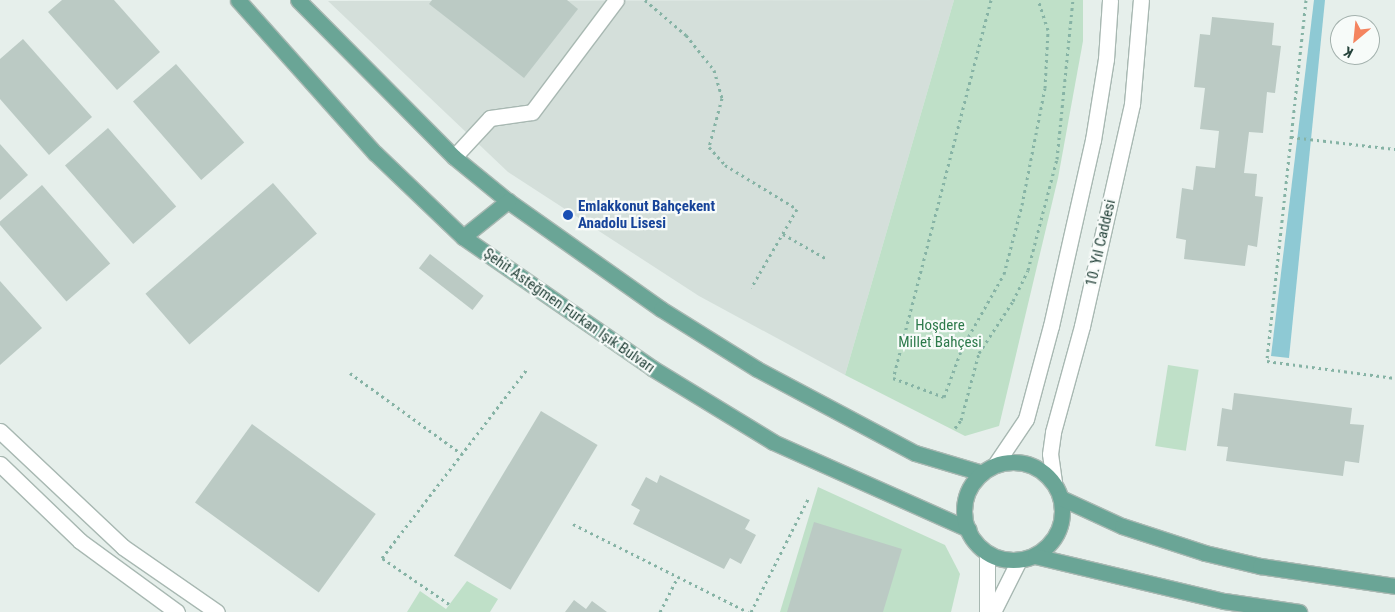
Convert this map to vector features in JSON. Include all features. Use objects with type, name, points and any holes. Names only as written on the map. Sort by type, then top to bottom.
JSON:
[{"type":"main road","name":"Şehit Asteğmen Furkan Işık Bulvarı","points":[[238,0],[375,153],[463,237],[652,368],[773,442],[968,529]]},
{"type":"main road","points":[[298,0],[454,157],[508,201],[661,308],[757,369],[915,453],[982,473]]},
{"type":"main road","points":[[463,237],[508,201]]},
{"type":"main road","points":[[1026,464],[1054,482],[1061,498],[1059,531],[1049,546],[1035,556],[1019,560],[987,553],[968,529],[966,499],[982,473],[995,465],[1026,464]]},
{"type":"main road","points":[[1061,498],[1122,526],[1205,553],[1260,566],[1395,586]]},
{"type":"main road","points":[[1035,556],[1224,601],[1299,612]]},
{"type":"street","points":[[454,157],[490,118],[532,112],[616,0]]},
{"type":"street","name":"10. Yıl Caddesi","points":[[995,465],[1026,419],[1051,326],[1093,140],[1110,0]]},
{"type":"street","name":"10. Yıl Caddesi","points":[[1054,482],[1050,454],[1053,432],[1082,326],[1132,104],[1141,0]]},
{"type":"street","points":[[0,431],[123,547],[217,612]]},
{"type":"street","points":[[0,464],[80,541],[177,612]]},
{"type":"street","points":[[987,553],[987,612]]},
{"type":"street","points":[[993,612],[1019,560]]},
{"type":"path","points":[[645,0],[686,35],[714,70],[722,98],[709,148],[725,166],[797,209],[751,288]]},
{"type":"path","points":[[991,0],[893,378],[944,397],[962,348],[1004,274],[1022,204],[1045,88],[1048,30],[1038,0]]},
{"type":"path","points":[[955,428],[961,420],[978,353],[1013,301],[1028,270],[1057,159],[1073,0]]},
{"type":"path","points":[[1306,0],[1267,362],[1395,378]]},
{"type":"path","points":[[1291,137],[1395,149]]},
{"type":"path","points":[[783,234],[827,259]]},
{"type":"path","points":[[449,604],[382,558],[526,370]]},
{"type":"path","points":[[350,373],[462,454]]},
{"type":"path","points":[[573,524],[749,612],[809,497]]},
{"type":"path","points":[[660,612],[678,577]]},
{"type":"shaded area","points":[[954,0],[845,375],[699,296],[508,172],[328,1]]},
{"type":"green space","name":"Hoşdere Millet Bahçesi","points":[[954,0],[1083,0],[1083,41],[1058,178],[999,426],[965,436],[845,375]]},
{"type":"green space","points":[[1168,365],[1199,370],[1186,451],[1155,446]]},
{"type":"green space","points":[[818,487],[945,545],[960,574],[951,612],[780,612]]},
{"type":"green space","points":[[467,581],[498,599],[490,612],[407,612],[420,591],[446,609]]},
{"type":"water","points":[[1314,0],[1325,0],[1289,358],[1271,356]]},
{"type":"building","points":[[62,0],[114,0],[160,52],[117,90],[48,12]]},
{"type":"building","points":[[432,0],[567,0],[578,9],[524,78],[429,4]]},
{"type":"building","points":[[1212,17],[1274,23],[1272,45],[1281,46],[1275,93],[1267,92],[1263,133],[1249,132],[1244,173],[1257,174],[1255,196],[1263,197],[1257,247],[1248,245],[1245,266],[1184,259],[1186,240],[1176,238],[1182,188],[1193,190],[1196,166],[1215,168],[1219,131],[1200,129],[1205,88],[1194,87],[1200,34],[1210,35]]},
{"type":"building","points":[[23,39],[92,117],[49,155],[0,99],[0,59]]},
{"type":"building","points":[[176,64],[244,142],[201,180],[133,101]]},
{"type":"building","points":[[108,128],[176,206],[133,244],[65,165]]},
{"type":"building","points":[[0,144],[28,175],[0,200]]},
{"type":"building","points":[[273,183],[317,234],[189,344],[145,294]]},
{"type":"building","points":[[42,185],[110,263],[66,302],[0,225],[0,222]]},
{"type":"building","points":[[430,254],[484,296],[473,310],[419,268]]},
{"type":"building","points":[[0,281],[42,328],[0,365]]},
{"type":"building","points":[[1234,393],[1352,408],[1350,424],[1364,425],[1359,463],[1345,461],[1343,476],[1226,461],[1228,447],[1217,446],[1222,408],[1232,410]]},
{"type":"building","points":[[541,411],[598,445],[511,590],[454,556]]},
{"type":"building","points":[[252,424],[376,514],[319,592],[195,502]]},
{"type":"building","points":[[660,475],[750,520],[745,529],[756,535],[741,564],[730,558],[724,569],[633,524],[640,510],[631,505],[646,477],[657,483]]},
{"type":"building","points":[[814,522],[902,549],[883,612],[787,612]]},
{"type":"building","points":[[574,600],[586,609],[592,601],[607,612],[565,612]]},
{"type":"place","name":"Emlakkonut Bahçekent Anadolu Lisesi","points":[[568,215]]}]
